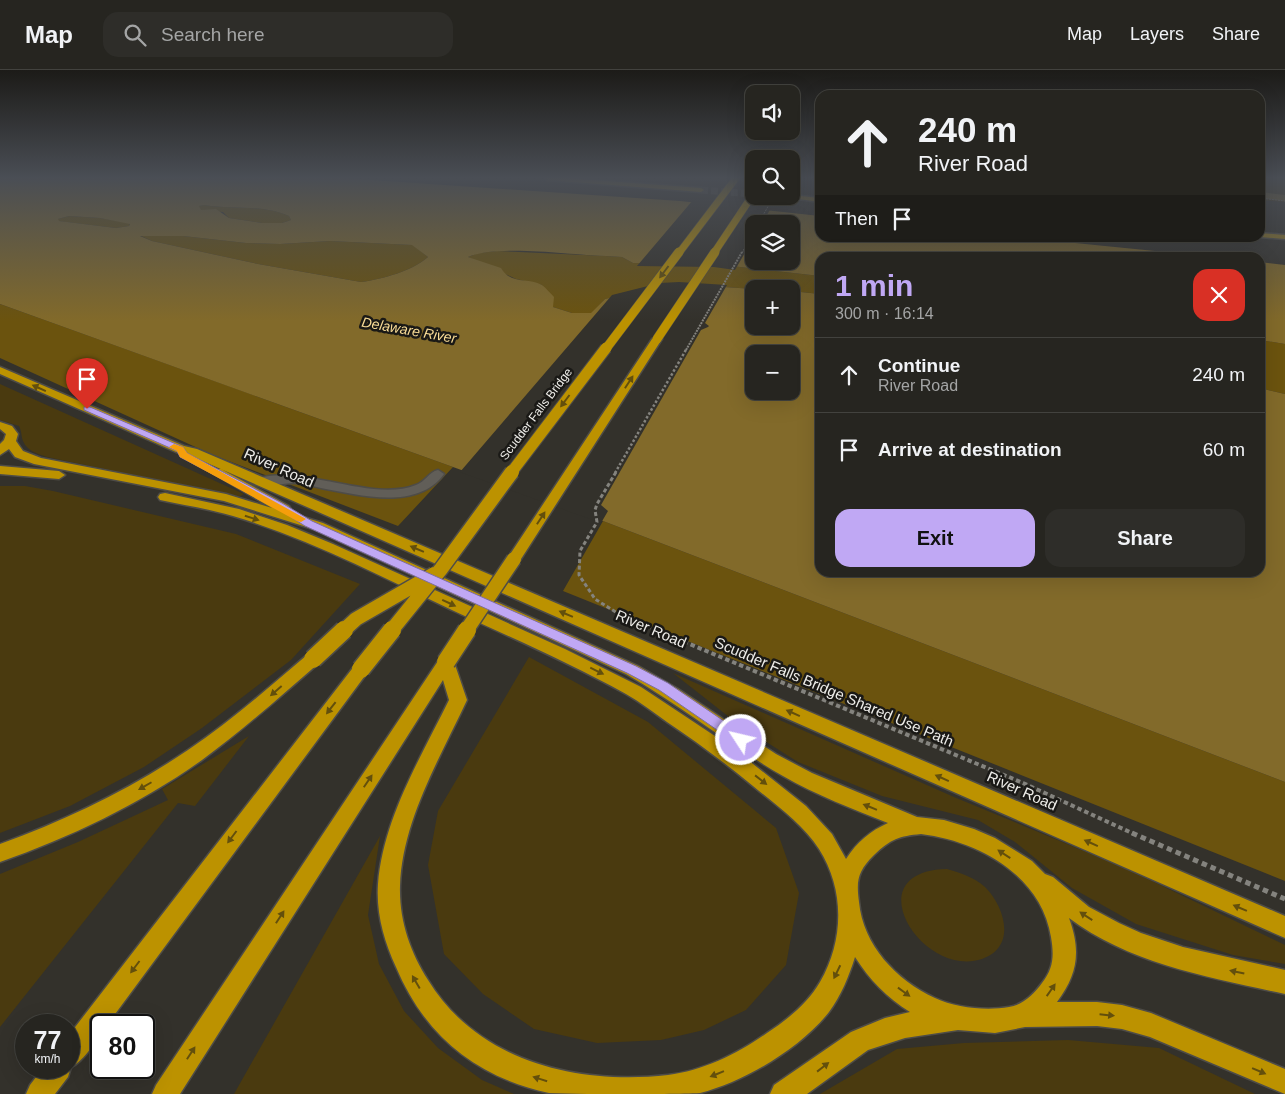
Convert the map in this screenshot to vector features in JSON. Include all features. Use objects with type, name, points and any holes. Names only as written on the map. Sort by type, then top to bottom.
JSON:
[{"type":"highway","name":"Scudder Falls Bridge","points":[[80,1040],[361,669],[441,570],[529,449],[699,226]]},
{"type":"highway","points":[[165,1094],[733,226]]},
{"type":"highway","name":"River Road","points":[[0,370],[180,449],[193,452],[1285,927]]},
{"type":"highway","points":[[0,425],[8,428],[12,434],[5,446],[38,461],[226,498],[309,524],[632,670],[663,686],[790,771],[840,796],[916,826]]},
{"type":"highway","points":[[180,449],[184,455],[279,505],[309,524]]},
{"type":"highway","points":[[0,470],[51,473],[234,512],[282,528],[328,547],[609,677],[661,707],[782,797],[807,819],[825,840],[846,880],[847,904],[851,926],[860,947],[876,968],[901,990],[929,1009],[961,1018],[993,1022],[1024,1015],[1097,1014],[1122,1017],[1151,1025],[1285,1082]]},
{"type":"highway","points":[[0,475],[51,473]]},
{"type":"highway","points":[[0,853],[106,808],[151,783],[219,738],[313,659],[356,619],[441,570]]},
{"type":"highway","points":[[446,662],[458,700],[407,811],[393,854],[389,883],[390,911],[394,936],[407,967],[425,999],[441,1020],[461,1039],[490,1059],[516,1072],[554,1084],[591,1090],[634,1092],[670,1088],[715,1076],[763,1052],[798,1026],[826,996],[845,956],[851,926]]},
{"type":"highway","points":[[846,880],[856,860],[868,846],[877,838],[890,831],[916,826],[943,828],[972,836],[999,851],[1025,869],[1085,917],[1137,944],[1190,962],[1285,982]]},
{"type":"highway","points":[[1024,1015],[1050,993],[1065,966],[1063,933],[1051,901],[1025,869]]},
{"type":"highway","points":[[783,1094],[846,1049],[874,1034],[906,1024],[961,1018]]},
{"type":"highway","points":[[39,1094],[51,1079]]},
{"type":"main road","points":[[1265,235],[1285,237]]},
{"type":"lane","points":[[260,482],[295,479],[342,488],[395,494],[422,488],[438,474]]},
{"type":"path","name":"Scudder Falls Bridge Shared Use Path","points":[[745,248],[597,504],[595,510],[597,522],[580,551],[578,561],[579,575],[595,600],[622,616],[1014,779],[1087,814],[1285,899]]},
{"type":"shaded area","points":[[98,226],[129,226],[116,228]]},
{"type":"shaded area","points":[[139,235],[183,236],[246,243],[280,244],[330,241],[413,245],[428,257],[397,274],[361,282],[258,264],[152,241]]},
{"type":"shaded area","points":[[497,251],[622,257],[633,263],[714,264],[745,268],[745,270],[767,270],[815,275],[815,293],[800,292],[800,280],[745,280],[745,288],[679,284],[605,299],[592,313],[572,313],[553,307],[542,285],[516,279],[468,257],[478,253]]},
{"type":"shaded area","points":[[0,304],[453,467],[398,526],[213,455],[0,358]]},
{"type":"shaded area","points":[[1265,341],[1285,344],[1285,394],[1265,389]]},
{"type":"shaded area","points":[[0,384],[244,494],[239,497],[47,457],[30,450],[22,439],[19,426],[0,420]]},
{"type":"shaded area","points":[[0,486],[25,486],[236,534],[360,584],[291,660],[202,728],[144,767],[70,806],[0,833]]},
{"type":"shaded area","points":[[603,521],[1285,782],[1285,881],[563,591]]},
{"type":"shaded area","points":[[529,657],[648,722],[776,828],[799,893],[786,965],[746,1010],[704,1030],[661,1040],[597,1043],[534,1029],[483,994],[444,954],[428,865],[438,811]]},
{"type":"shaded area","points":[[673,673],[954,797],[1125,868],[1285,945],[1285,964],[1233,955],[1136,924],[1072,888],[1015,842],[978,820],[882,796],[798,762],[738,724]]},
{"type":"shaded area","points":[[249,736],[195,806],[178,803],[0,1027],[0,874],[78,842],[168,800],[162,789]]},
{"type":"shaded area","points":[[380,836],[368,915],[379,964],[404,1011],[438,1048],[482,1080],[514,1094],[234,1094]]},
{"type":"shaded area","points":[[947,869],[972,878],[985,887],[992,895],[1002,915],[1004,936],[1000,946],[993,953],[982,959],[959,961],[938,954],[920,940],[907,922],[901,904],[905,887],[919,874]]},
{"type":"shaded area","points":[[1068,1040],[1159,1048],[1255,1094],[820,1094],[897,1049],[964,1043]]},
{"type":"water","name":"Delaware River","points":[[0,226],[98,226],[116,228],[129,226],[745,226],[745,268],[714,264],[633,263],[622,257],[535,251],[497,251],[468,257],[501,268],[514,279],[531,281],[542,285],[554,297],[553,307],[572,313],[591,313],[605,299],[661,286],[679,284],[745,288],[745,335],[800,335],[800,292],[815,293],[815,577],[1265,577],[1265,389],[1285,394],[1285,782],[603,521],[0,304]],"holes":[[[140,236],[183,236],[246,243],[280,244],[330,241],[412,245],[428,257],[397,274],[361,282],[258,264],[152,241]]]},
{"type":"water","points":[[800,226],[815,226],[815,242],[1065,242],[1165,252],[815,252],[815,275],[767,270],[800,270]]},
{"type":"water","points":[[1265,263],[1285,265],[1285,344],[1265,341]]},
{"type":"pier","points":[[671,226],[745,226],[745,253],[735,270],[714,267],[637,266]]},
{"type":"pier","points":[[679,282],[727,285],[705,323],[709,326],[701,330],[601,505],[608,511],[601,523],[460,472],[612,295],[660,283]]},
{"type":"slow traffic","points":[[174,447],[180,449],[184,455],[279,505],[301,519]]},
{"type":"route","points":[[87,409],[180,449],[184,455],[279,505],[309,524],[318,526],[632,670],[663,686],[741,740]]}]
